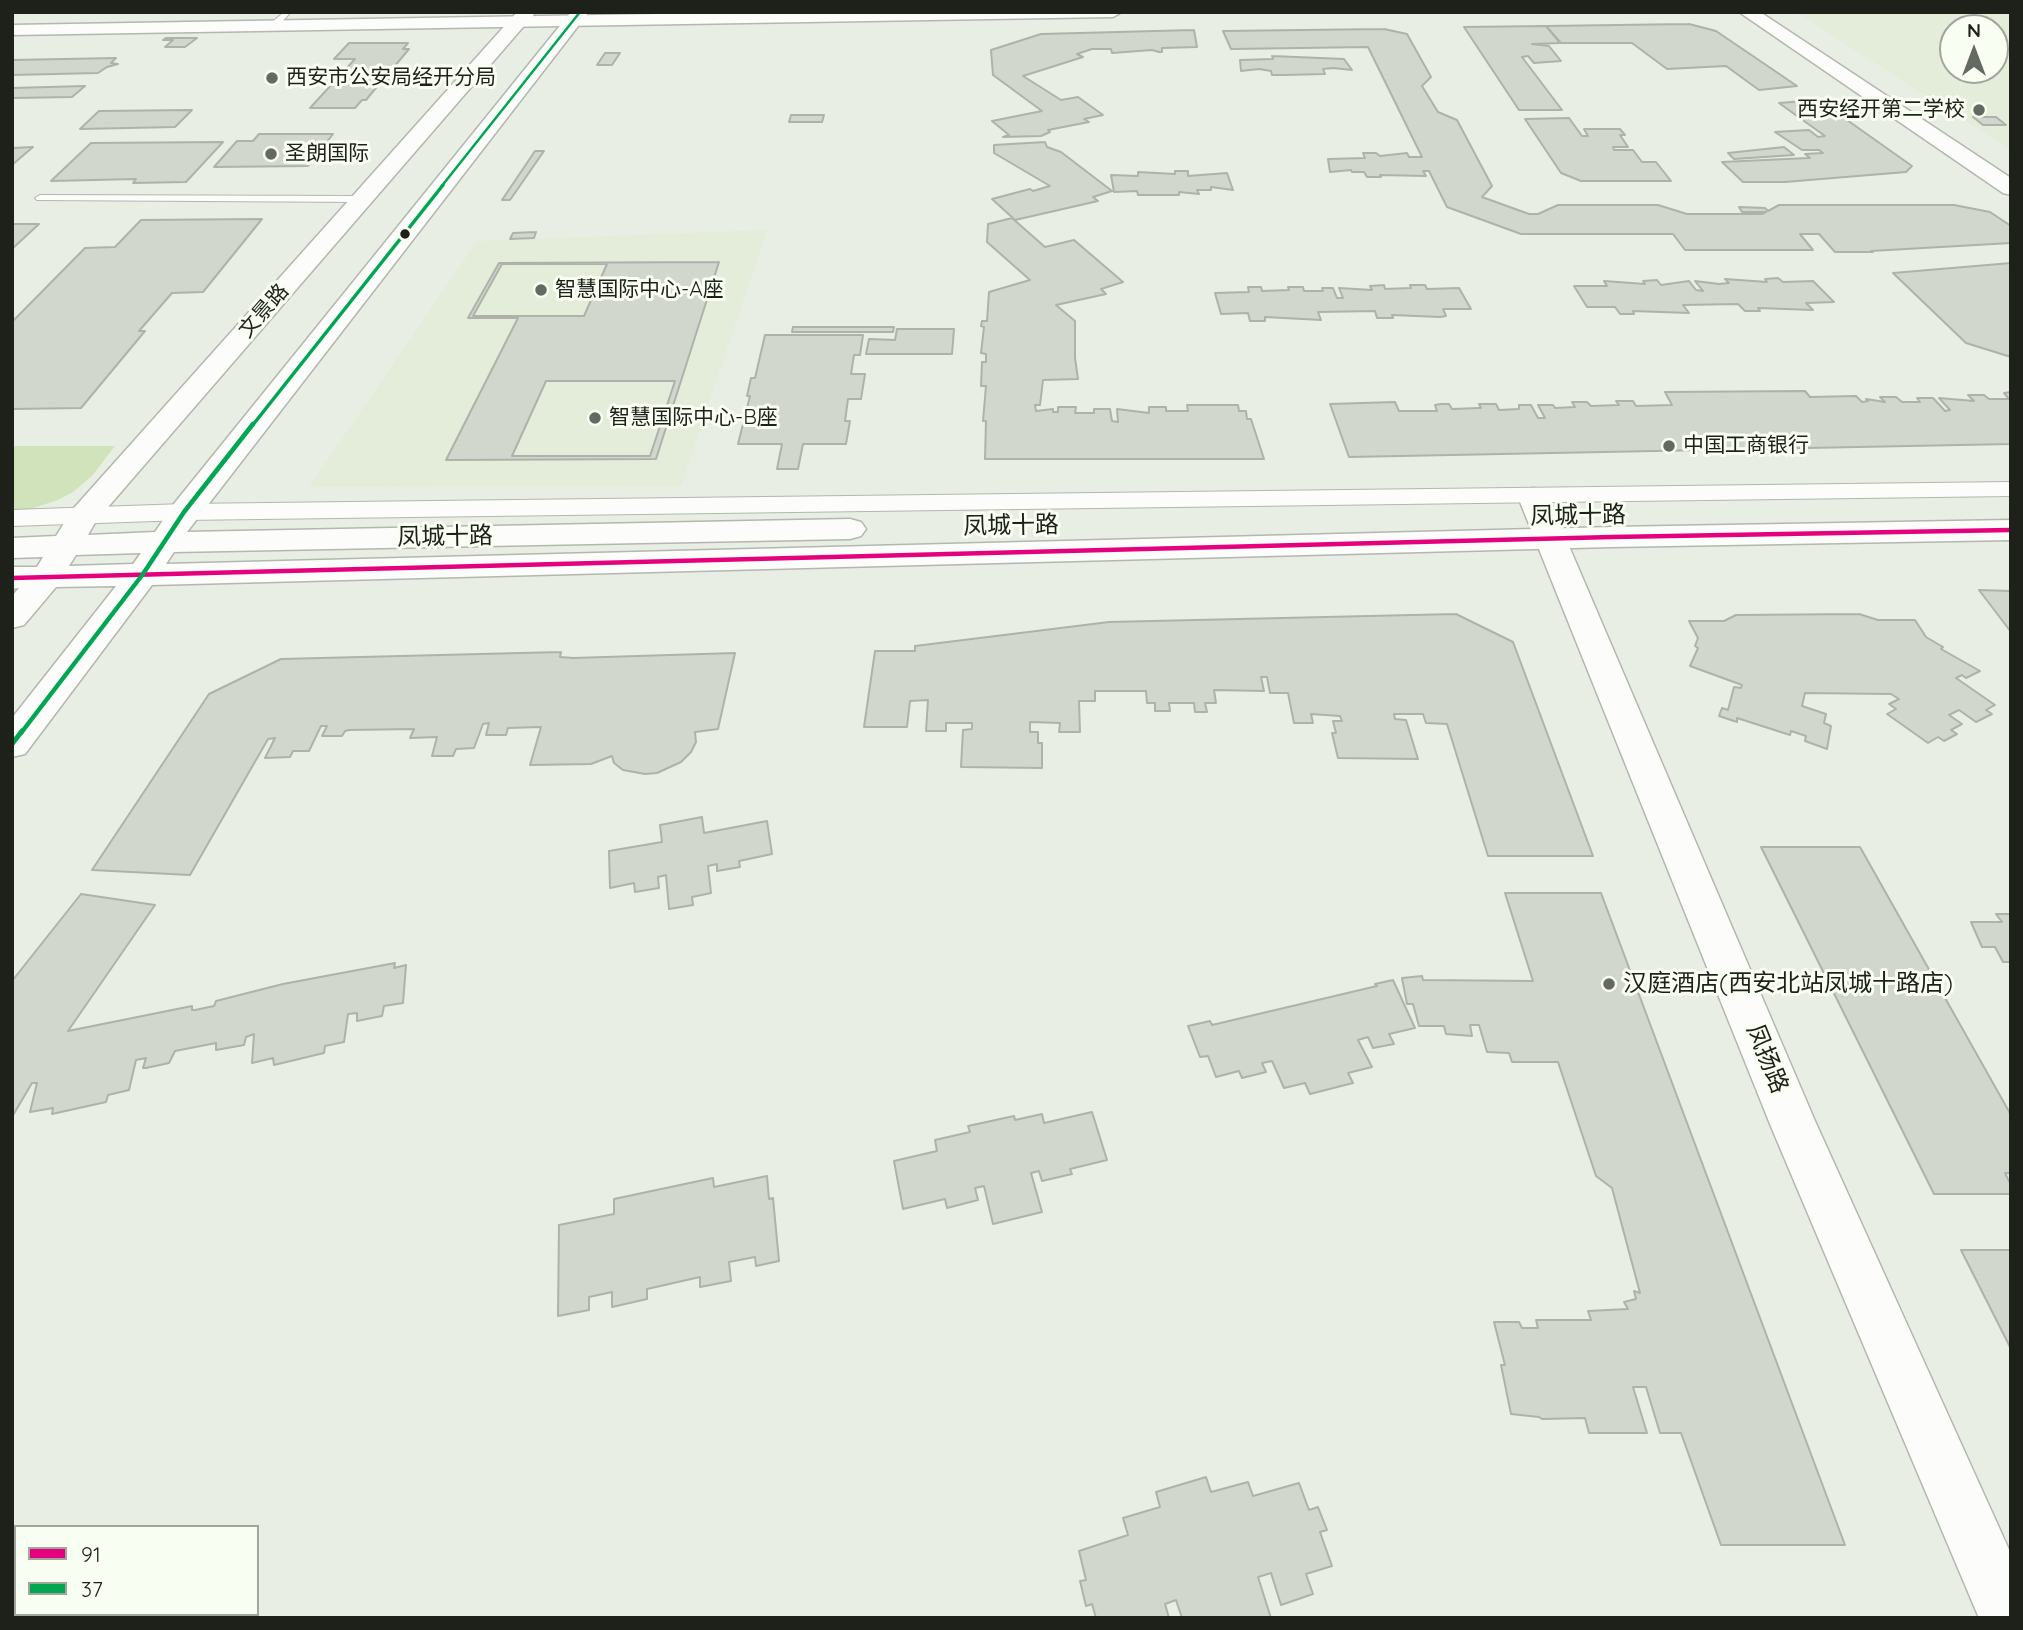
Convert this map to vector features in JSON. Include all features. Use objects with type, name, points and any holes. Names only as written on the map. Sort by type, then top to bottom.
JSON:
[{"type":"main road","points":[[12,30],[577,16],[1113,12]]},
{"type":"main road","points":[[1748,12],[2011,188]]},
{"type":"main road","points":[[1772,12],[2011,168]]},
{"type":"main road","points":[[12,744],[143,574],[184,512],[577,16]]},
{"type":"main road","name":"文景路","points":[[12,617],[46,578],[84,516],[523,17]]},
{"type":"main road","name":"凤城十路","points":[[12,548],[162,542],[2011,507]]},
{"type":"main road","name":"凤城十路","points":[[12,579],[1542,517],[2011,530]]},
{"type":"main road","name":"凤扬路","points":[[1542,517],[1795,1129],[2009,1618]]},
{"type":"street","points":[[12,518],[184,512],[1542,517],[2011,489]]},
{"type":"lane","points":[[278,22],[288,12]]},
{"type":"lane","points":[[278,22],[298,12]]},
{"type":"lane","points":[[40,198],[363,199]]},
{"type":"shaded area","name":"西安经开第二学校","points":[[1795,12],[2011,12],[2011,150]]},
{"type":"shaded area","points":[[767,230],[681,486],[309,487],[477,241]]},
{"type":"green space","points":[[12,446],[115,446],[92,476],[73,492],[58,500],[12,515]]},
{"type":"building","points":[[1689,24],[1716,31],[1797,86],[1759,90],[1726,66],[1667,69],[1632,43],[1561,43],[1546,26]]},
{"type":"building","points":[[1546,26],[1560,43],[1532,44],[1549,46],[1561,61],[1534,63],[1528,56],[1522,57],[1562,110],[1519,110],[1464,27]]},
{"type":"building","points":[[1384,29],[1407,34],[1431,77],[1422,86],[1438,112],[1457,120],[1492,186],[1482,197],[1529,214],[1538,214],[1558,205],[1658,205],[1687,214],[1762,214],[1766,212],[1742,212],[1739,207],[1765,208],[1768,211],[1779,205],[1954,205],[1990,212],[2011,226],[2011,243],[1835,252],[1819,234],[1800,234],[1813,250],[1685,250],[1673,234],[1521,234],[1447,207],[1429,171],[1423,171],[1426,176],[1380,175],[1381,177],[1367,177],[1364,172],[1351,170],[1330,172],[1328,159],[1365,158],[1363,153],[1376,153],[1380,156],[1407,153],[1409,157],[1422,157],[1368,47],[1231,49],[1223,31]]},
{"type":"building","points":[[1194,30],[1197,47],[1162,48],[1162,52],[1152,50],[1112,53],[1111,49],[1092,49],[1077,54],[1083,57],[1023,76],[1061,100],[1078,97],[1103,115],[1084,119],[1089,122],[1048,130],[1050,132],[1041,136],[1003,137],[1009,135],[992,121],[1042,111],[993,75],[991,50],[1041,34]]},
{"type":"building","points":[[197,38],[185,47],[165,47],[173,40],[163,40]]},
{"type":"building","points":[[349,43],[408,43],[403,49],[409,49],[394,67],[399,67],[385,83],[380,83],[366,100],[362,100],[355,108],[310,108],[355,59],[334,59]]},
{"type":"building","points":[[605,53],[620,53],[612,65],[597,65]]},
{"type":"building","points":[[1272,56],[1344,59],[1352,70],[1333,68],[1323,69],[1325,74],[1284,75],[1272,75],[1271,71],[1259,69],[1241,71],[1240,60],[1273,59]]},
{"type":"building","points":[[116,58],[111,63],[118,64],[98,73],[12,75],[12,60]]},
{"type":"building","points":[[85,86],[72,97],[12,98],[12,88]]},
{"type":"building","points":[[1779,103],[1823,103],[1912,166],[1906,172],[1785,182],[1743,182],[1722,162],[1810,158],[1805,154],[1823,153],[1819,150],[1802,150],[1775,132],[1809,130],[1818,137],[1825,136]]},
{"type":"building","points":[[192,110],[175,127],[80,129],[99,111]]},
{"type":"building","points":[[791,115],[824,115],[822,122],[789,122]]},
{"type":"building","points":[[1973,117],[1996,117],[2006,125],[1983,125]]},
{"type":"building","points":[[1569,118],[1582,136],[1588,136],[1584,129],[1620,129],[1625,135],[1620,135],[1628,147],[1613,147],[1614,150],[1633,150],[1642,162],[1656,162],[1671,181],[1581,181],[1561,173],[1525,119]]},
{"type":"building","name":"圣朗国际","points":[[259,134],[333,134],[308,166],[214,167],[237,141],[253,141]]},
{"type":"building","points":[[223,142],[186,182],[133,183],[136,179],[51,181],[91,143]]},
{"type":"building","points":[[1045,142],[1047,147],[1061,152],[1112,191],[1093,197],[1098,201],[1015,220],[992,199],[1050,186],[994,153],[994,145]]},
{"type":"building","points":[[33,147],[12,165],[12,148]]},
{"type":"building","points":[[1784,147],[1794,155],[1734,159],[1728,153]]},
{"type":"building","points":[[535,151],[544,151],[510,200],[502,200]]},
{"type":"building","points":[[1175,171],[1188,171],[1188,176],[1227,173],[1233,190],[1211,187],[1211,190],[1197,190],[1199,194],[1179,192],[1179,195],[1114,192],[1111,175],[1138,176],[1138,172],[1175,174]]},
{"type":"building","points":[[1012,218],[1045,247],[1074,240],[1123,282],[1101,289],[1106,294],[1056,305],[1075,321],[1078,379],[1043,380],[1040,405],[1035,405],[1036,411],[1053,409],[1053,412],[1058,412],[1058,407],[1076,407],[1075,413],[1094,413],[1094,409],[1110,409],[1112,421],[1118,422],[1117,409],[1149,413],[1149,407],[1166,407],[1166,411],[1188,411],[1187,405],[1238,405],[1239,411],[1246,411],[1247,419],[1251,419],[1264,459],[985,459],[986,421],[983,421],[986,386],[981,386],[982,362],[986,362],[986,354],[981,353],[984,327],[981,326],[982,321],[987,321],[989,292],[1030,280],[987,242],[988,224]]},
{"type":"building","points":[[262,219],[203,292],[172,293],[139,331],[145,331],[81,408],[12,409],[12,322],[85,248],[115,247],[141,220]]},
{"type":"building","points":[[12,224],[39,224],[12,249]]},
{"type":"building","points":[[536,232],[534,238],[510,239],[513,233]]},
{"type":"building","points":[[719,262],[656,459],[446,460],[518,318],[468,318],[499,263]]},
{"type":"building","points":[[2011,263],[2011,357],[1966,343],[1893,273]]},
{"type":"building","name":"智慧国际中心-A座","points":[[502,264],[607,264],[584,316],[473,316]]},
{"type":"building","points":[[1778,278],[1783,282],[1813,281],[1834,302],[1806,303],[1813,310],[1758,308],[1760,311],[1745,311],[1738,304],[1683,305],[1689,313],[1633,311],[1634,314],[1620,314],[1615,307],[1587,307],[1574,286],[1607,286],[1604,281],[1645,284],[1643,281],[1657,280],[1661,285],[1689,281],[1696,290],[1703,291],[1695,281],[1719,284],[1729,283],[1725,279],[1767,282],[1765,279]]},
{"type":"building","points":[[1384,285],[1385,289],[1411,288],[1410,285],[1425,285],[1427,289],[1459,288],[1471,309],[1443,309],[1446,316],[1440,317],[1392,315],[1393,318],[1377,318],[1375,311],[1318,312],[1321,320],[1265,317],[1265,321],[1250,321],[1248,313],[1221,314],[1215,293],[1249,292],[1248,287],[1261,287],[1262,291],[1289,290],[1288,287],[1303,287],[1304,291],[1333,288],[1337,298],[1343,298],[1339,288],[1372,290],[1370,286]]},
{"type":"building","points":[[793,327],[894,327],[893,332],[792,332]]},
{"type":"building","points":[[897,329],[954,329],[952,354],[866,354],[869,339],[895,340]]},
{"type":"building","points":[[765,335],[863,335],[860,355],[854,355],[851,374],[865,374],[861,399],[848,399],[845,421],[850,421],[846,444],[803,444],[798,469],[777,469],[782,444],[738,444],[750,396],[747,396],[751,378],[755,378]]},
{"type":"building","name":"智慧国际中心-B座","points":[[546,381],[675,381],[650,456],[512,456]]},
{"type":"building","points":[[1805,391],[1810,397],[1856,396],[1862,402],[1868,401],[1866,399],[1885,402],[1880,397],[1896,397],[1902,402],[1920,402],[1917,398],[1933,398],[1945,411],[1950,410],[1939,398],[1974,401],[1968,395],[1984,395],[1989,399],[2009,399],[2004,393],[2011,392],[2011,444],[1349,457],[1330,404],[1395,402],[1399,411],[1437,411],[1435,405],[1441,404],[1449,404],[1452,409],[1481,408],[1479,404],[1496,404],[1499,410],[1531,405],[1538,418],[1545,418],[1538,405],[1553,405],[1555,408],[1575,407],[1572,402],[1587,402],[1591,406],[1619,405],[1616,401],[1633,401],[1636,406],[1672,405],[1665,392]]},
{"type":"building","points":[[1979,590],[2011,591],[2011,632]]},
{"type":"building","points":[[1456,614],[1513,642],[1593,856],[1488,856],[1447,724],[1426,723],[1423,714],[1394,714],[1395,719],[1406,720],[1418,759],[1338,758],[1332,733],[1336,733],[1333,721],[1342,721],[1340,716],[1311,714],[1313,723],[1294,723],[1288,693],[1270,693],[1267,677],[1261,677],[1264,691],[1214,690],[1216,703],[1205,703],[1207,712],[1195,712],[1194,703],[1169,703],[1170,711],[1155,711],[1155,703],[1147,703],[1146,691],[1095,691],[1095,701],[1079,701],[1080,732],[1059,732],[1060,723],[1030,722],[1030,732],[1038,732],[1038,743],[1042,743],[1042,768],[961,767],[963,730],[972,729],[972,723],[946,723],[946,731],[926,731],[928,700],[910,701],[907,727],[864,727],[875,651],[915,651],[915,646],[1109,622]]},
{"type":"building","points":[[1859,614],[1878,620],[1915,620],[1926,637],[1943,647],[1941,649],[1980,671],[1966,678],[1962,675],[1956,678],[1995,705],[1986,710],[1992,714],[1976,722],[1959,710],[1949,715],[1962,724],[1951,730],[1957,734],[1944,741],[1938,737],[1928,743],[1887,714],[1896,709],[1889,704],[1899,699],[1891,694],[1805,693],[1802,706],[1826,714],[1824,723],[1831,726],[1827,749],[1805,741],[1806,736],[1791,731],[1790,735],[1737,718],[1737,722],[1719,716],[1722,708],[1728,710],[1734,687],[1741,688],[1742,685],[1690,666],[1698,648],[1695,646],[1698,638],[1689,621],[1724,621],[1736,615]]},
{"type":"building","points":[[561,652],[560,657],[573,658],[735,653],[718,729],[695,732],[696,742],[681,762],[657,773],[645,774],[623,770],[614,763],[612,756],[591,764],[530,765],[541,727],[508,728],[506,735],[486,735],[489,723],[483,724],[474,748],[456,749],[453,756],[432,756],[437,737],[410,738],[414,729],[349,730],[342,736],[322,736],[327,726],[321,726],[309,751],[293,751],[290,757],[265,758],[275,738],[268,739],[190,875],[92,870],[209,694],[281,659]]},
{"type":"building","points":[[702,817],[704,833],[767,821],[772,854],[739,861],[740,867],[717,871],[717,864],[708,866],[711,893],[692,897],[693,905],[669,909],[666,875],[658,877],[659,888],[635,892],[634,883],[610,888],[609,851],[662,842],[660,825]]},
{"type":"building","points":[[1761,847],[1860,847],[2011,1115],[2011,1173],[2005,1173],[2011,1185],[2011,1194],[1934,1194]]},
{"type":"building","points":[[1505,893],[1601,893],[1845,1545],[1721,1545],[1681,1433],[1660,1433],[1646,1387],[1633,1387],[1647,1433],[1589,1433],[1585,1418],[1542,1419],[1511,1414],[1501,1365],[1505,1365],[1494,1322],[1519,1322],[1522,1328],[1538,1328],[1536,1320],[1591,1320],[1588,1311],[1628,1309],[1624,1302],[1636,1299],[1634,1291],[1640,1293],[1612,1188],[1596,1176],[1558,1062],[1512,1062],[1509,1053],[1487,1052],[1479,1025],[1470,1025],[1472,1036],[1446,1034],[1444,1026],[1419,1026],[1413,1004],[1407,1004],[1402,978],[1422,976],[1423,980],[1533,981]]},
{"type":"building","points":[[81,894],[155,905],[68,1031],[192,1006],[192,1010],[195,1010],[214,1006],[216,1001],[283,984],[395,963],[394,968],[406,965],[403,1003],[384,1006],[382,1016],[357,1021],[357,1013],[348,1014],[344,1042],[325,1046],[324,1053],[274,1065],[273,1058],[252,1063],[254,1034],[246,1037],[244,1045],[216,1050],[216,1043],[175,1051],[169,1063],[143,1068],[146,1058],[136,1060],[129,1090],[108,1095],[106,1102],[52,1114],[53,1108],[30,1112],[37,1083],[32,1083],[12,1117],[12,981]]},
{"type":"building","points":[[1996,914],[2011,914],[2011,962],[2003,962],[1995,947],[1982,947],[1971,922],[2002,922]]},
{"type":"building","points":[[1393,980],[1415,1028],[1389,1034],[1394,1044],[1373,1048],[1368,1037],[1358,1040],[1372,1067],[1348,1073],[1353,1083],[1310,1094],[1305,1083],[1284,1088],[1272,1061],[1262,1063],[1266,1072],[1242,1078],[1239,1071],[1216,1077],[1208,1056],[1200,1057],[1188,1026],[1210,1021],[1212,1025]]},
{"type":"building","points":[[1092,1112],[1107,1160],[1070,1169],[1072,1174],[1042,1181],[1039,1171],[1031,1173],[1042,1212],[993,1224],[984,1186],[975,1188],[978,1200],[947,1208],[945,1199],[903,1209],[894,1161],[937,1151],[935,1140],[970,1132],[968,1126],[1014,1116],[1015,1120],[1042,1114],[1044,1123]]},
{"type":"building","points":[[767,1176],[769,1199],[773,1198],[779,1261],[756,1266],[755,1257],[729,1262],[731,1281],[700,1287],[700,1277],[647,1289],[647,1299],[612,1307],[612,1292],[589,1297],[589,1310],[558,1316],[559,1225],[614,1214],[614,1199],[713,1178],[714,1187]]},
{"type":"building","points":[[1961,1250],[2011,1250],[2011,1349]]},
{"type":"building","points":[[1206,1477],[1211,1492],[1248,1482],[1253,1496],[1299,1483],[1309,1510],[1318,1507],[1327,1530],[1320,1532],[1332,1566],[1306,1574],[1313,1594],[1281,1605],[1271,1573],[1258,1577],[1271,1618],[1182,1618],[1176,1600],[1165,1604],[1169,1618],[1096,1618],[1092,1604],[1086,1606],[1080,1581],[1086,1580],[1079,1551],[1128,1535],[1123,1518],[1160,1507],[1156,1492]]},
{"type":"transit line","name":"37","points":[[12,744],[143,574],[184,512],[580,12]]},
{"type":"transit line","name":"91","points":[[12,578],[1612,537],[2011,530]]},
{"type":"place","name":"西安市公安局经开分局","points":[[272,78]]},
{"type":"place","name":"西安经开第二学校","points":[[1979,110]]},
{"type":"place","name":"圣朗国际","points":[[271,154]]},
{"type":"place","name":"智慧国际中心-A座","points":[[541,290]]},
{"type":"place","name":"智慧国际中心-B座","points":[[595,418]]},
{"type":"place","name":"中国工商银行","points":[[1669,446]]},
{"type":"place","name":"汉庭酒店(西安北站凤城十路店)","points":[[1609,984]]}]
